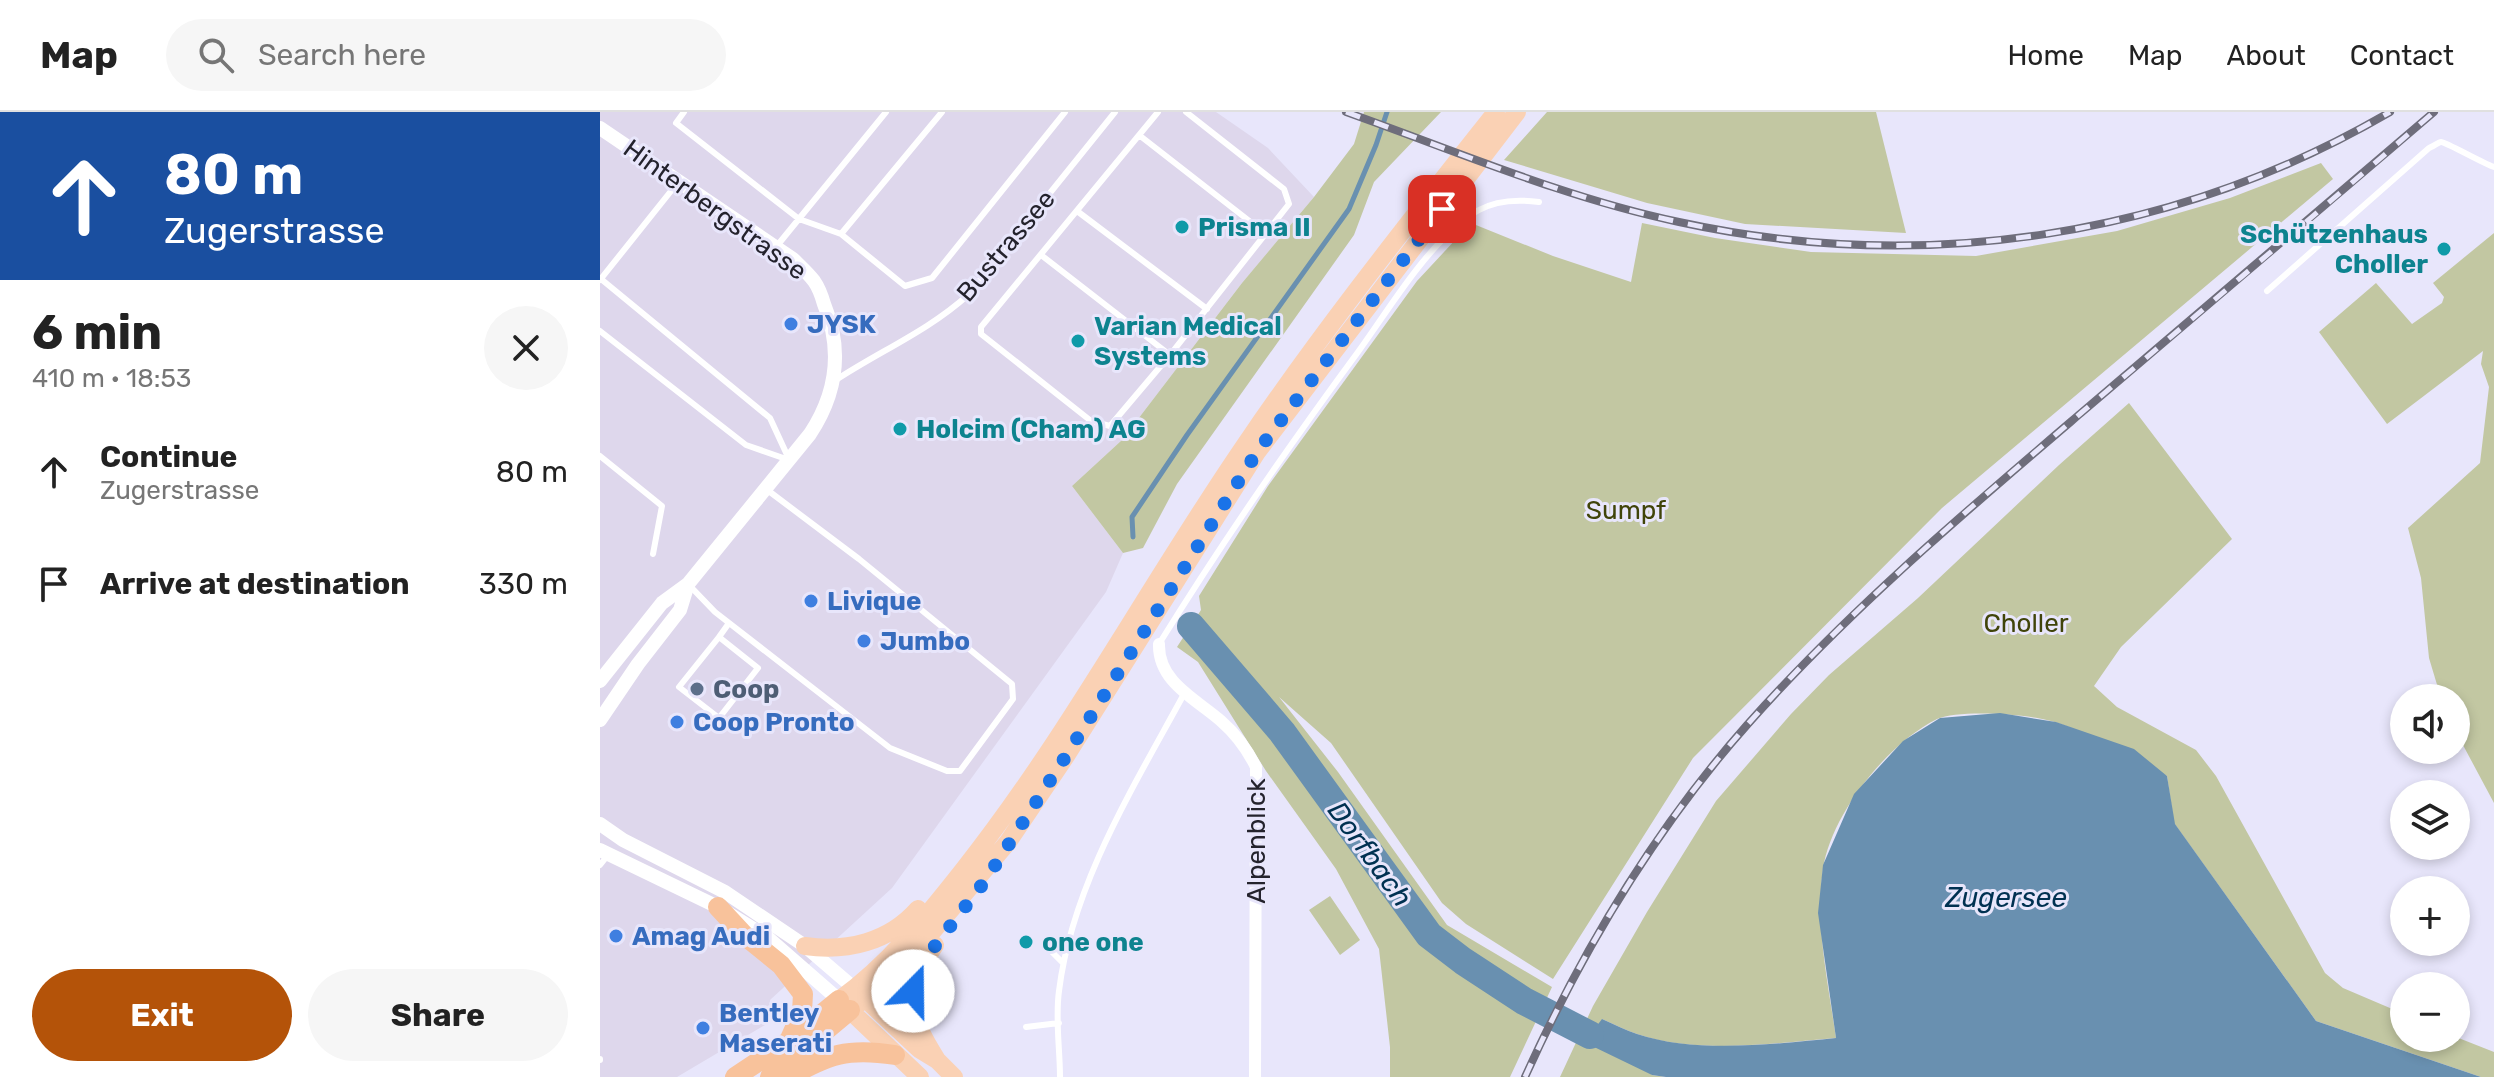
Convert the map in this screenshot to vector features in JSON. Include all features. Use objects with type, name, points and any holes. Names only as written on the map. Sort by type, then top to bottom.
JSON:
[{"type":"highway","points":[[718,907],[744,935],[781,965],[803,994],[802,1012],[789,1041]]},
{"type":"highway","points":[[735,1077],[852,1000]]},
{"type":"highway","points":[[770,1077],[852,1000]]},
{"type":"highway","points":[[788,1077],[841,1053],[859,1050],[895,1055]]},
{"type":"main road","points":[[852,1000],[928,915],[992,834],[1245,445],[1364,279],[1496,112]]},
{"type":"main road","points":[[954,1077],[937,1060],[918,1030],[912,1006],[918,975],[936,942],[985,881],[1257,452],[1517,112]]},
{"type":"main road","points":[[805,946],[846,948],[870,941],[902,924],[957,863],[1033,758],[1053,744]]},
{"type":"main road","points":[[852,1000],[894,977],[1008,842]]},
{"type":"main road","points":[[852,1000],[895,1055],[920,1077]]},
{"type":"main road","points":[[852,1000],[937,1060]]},
{"type":"street","name":"Hinterbergstrasse","points":[[600,128],[793,259],[816,283],[834,330],[837,356],[834,381],[822,416],[688,584],[662,603],[600,681]]},
{"type":"street","name":"Hinterbergstrasse","points":[[600,720],[680,610],[688,584]]},
{"type":"street","name":"Alpenblick","points":[[1159,644],[1162,668],[1184,694],[1220,721],[1249,754],[1256,767],[1253,818],[1255,1077]]},
{"type":"street","points":[[600,824],[623,840],[725,892],[805,946],[852,1000]]},
{"type":"street","points":[[603,857],[718,907],[768,938],[852,1000]]},
{"type":"lane","points":[[684,112],[676,123],[799,219],[841,234],[905,286],[932,278],[1065,112]]},
{"type":"lane","points":[[776,247],[886,112]]},
{"type":"lane","points":[[841,234],[942,112]]},
{"type":"lane","name":"Bustrassee","points":[[834,381],[945,316],[968,295],[1115,112]]},
{"type":"lane","points":[[1158,112],[981,327],[981,334],[1091,421],[1110,426],[1289,204],[1284,189],[1186,112]]},
{"type":"lane","points":[[1139,135],[1266,234]]},
{"type":"lane","points":[[2267,291],[2429,148],[2440,142],[2449,144],[2494,167]]},
{"type":"lane","points":[[679,181],[600,279],[770,418],[789,460]]},
{"type":"lane","points":[[1159,644],[1280,459],[1424,261],[1460,222],[1488,205],[1502,200],[1539,202]]},
{"type":"lane","points":[[1077,211],[1207,309]]},
{"type":"lane","points":[[1041,255],[1170,355]]},
{"type":"lane","points":[[600,331],[746,445],[789,460]]},
{"type":"lane","points":[[600,456],[662,506],[653,554]]},
{"type":"lane","points":[[688,584],[715,612],[890,748],[947,771],[960,771],[1013,699],[1012,684],[882,577],[766,489]]},
{"type":"lane","points":[[719,637],[758,668],[719,718],[679,687],[729,623]]},
{"type":"lane","points":[[1060,1077],[1058,996],[1063,963],[1087,889],[1113,826],[1184,694]]},
{"type":"lane","points":[[1048,948],[1063,963]]},
{"type":"lane","points":[[1026,1027],[1059,1023]]},
{"type":"shaded area","points":[[600,112],[1216,112],[1268,148],[1314,197],[1242,283],[1122,440],[1072,486],[1123,553],[1106,592],[892,888],[770,1000],[775,1019],[677,1077],[600,1077]]},
{"type":"green space","points":[[1364,112],[1441,112],[1374,182],[1354,235],[1177,484],[1143,548],[1123,553],[1072,486],[1122,440],[1242,283],[1314,197],[1354,144]]},
{"type":"green space","points":[[1547,112],[1876,112],[1906,233],[1745,224],[1647,203],[1504,160]]},
{"type":"green space","name":"Sumpf","points":[[2321,163],[2333,179],[1942,508],[1693,758],[1553,979],[1466,924],[1442,903],[1331,743],[1279,697],[1338,772],[1447,925],[1552,987],[1510,1077],[1390,1077],[1390,1047],[1379,949],[1336,869],[1266,771],[1198,662],[1177,647],[1201,610],[1199,596],[1268,486],[1417,281],[1471,223],[1553,256],[1631,282],[1642,223],[1715,238],[1811,252],[1976,256],[2117,231],[2230,198]]},
{"type":"green space","points":[[2494,233],[2494,803],[2470,758],[2470,684],[2437,684],[2429,658],[2421,578],[2408,528],[2480,463],[2489,387],[2481,364],[2483,351],[2387,424],[2319,332],[2376,283],[2412,324],[2442,303],[2444,297],[2433,283]]},
{"type":"green space","name":"Choller","points":[[2129,403],[2232,539],[2121,647],[2094,686],[2117,707],[2196,750],[2216,776],[2325,973],[2343,988],[2390,1008],[2390,1046],[2316,1021],[2174,823],[2167,776],[2058,723],[2032,717],[1979,713],[1937,719],[1918,730],[1865,782],[1837,826],[1828,848],[1821,890],[1824,954],[1836,1038],[1735,1046],[1685,1044],[1637,1034],[1602,1019],[1652,1075],[1666,1077],[1560,1077],[1593,1006],[1716,801],[1829,675],[1918,598]]},
{"type":"green space","points":[[1330,896],[1360,940],[1340,955],[1309,910]]},
{"type":"green space","name":"Choller","points":[[2470,1043],[2494,1052],[2494,1077],[2481,1077],[2407,1052],[2470,1052]]},
{"type":"water","name":"Zugersee","points":[[2000,713],[2056,722],[2134,749],[2167,776],[2175,824],[2316,1021],[2390,1046],[2390,1052],[2407,1052],[2481,1077],[1666,1077],[1652,1075],[1590,1045],[1590,1035],[1602,1019],[1637,1034],[1684,1044],[1735,1046],[1836,1038],[1818,913],[1823,865],[1854,794],[1903,741],[1940,718]]},
{"type":"waterway","name":"Dorfbach","points":[[1133,537],[1132,517],[1349,209],[1387,112]]},
{"type":"waterway","name":"Dorfbach","points":[[1191,626],[1282,732],[1429,935],[1524,1001],[1590,1035]]},
{"type":"railway","points":[[1346,112],[1511,173],[1636,212],[1771,238],[1863,245],[1954,244],[2045,234],[2134,216],[2222,190],[2307,155],[2390,112]]},
{"type":"railway","points":[[1525,1077],[1571,983],[1651,849],[1713,765],[1786,683],[1866,602],[1951,525],[2434,112]]},
{"type":"place","name":"Prisma II","points":[[1182,227]]},
{"type":"place","name":"Schützenhaus Choller","points":[[2444,249]]},
{"type":"place","name":"JYSK","points":[[791,324]]},
{"type":"place","name":"Varian Medical Systems","points":[[1078,341]]},
{"type":"place","name":"Holcim (Cham) AG","points":[[900,429]]},
{"type":"place","name":"Livique","points":[[811,601]]},
{"type":"place","name":"Jumbo","points":[[864,641]]},
{"type":"place","name":"Coop","points":[[697,689]]},
{"type":"place","name":"Coop Pronto","points":[[677,722]]},
{"type":"place","name":"Amag Audi","points":[[616,936]]},
{"type":"place","name":"one one","points":[[1026,942]]},
{"type":"place","name":"Bentley Maserati","points":[[703,1028]]},
{"type":"route","points":[[913,991],[925,959],[985,881],[1257,452],[1442,209]]}]
